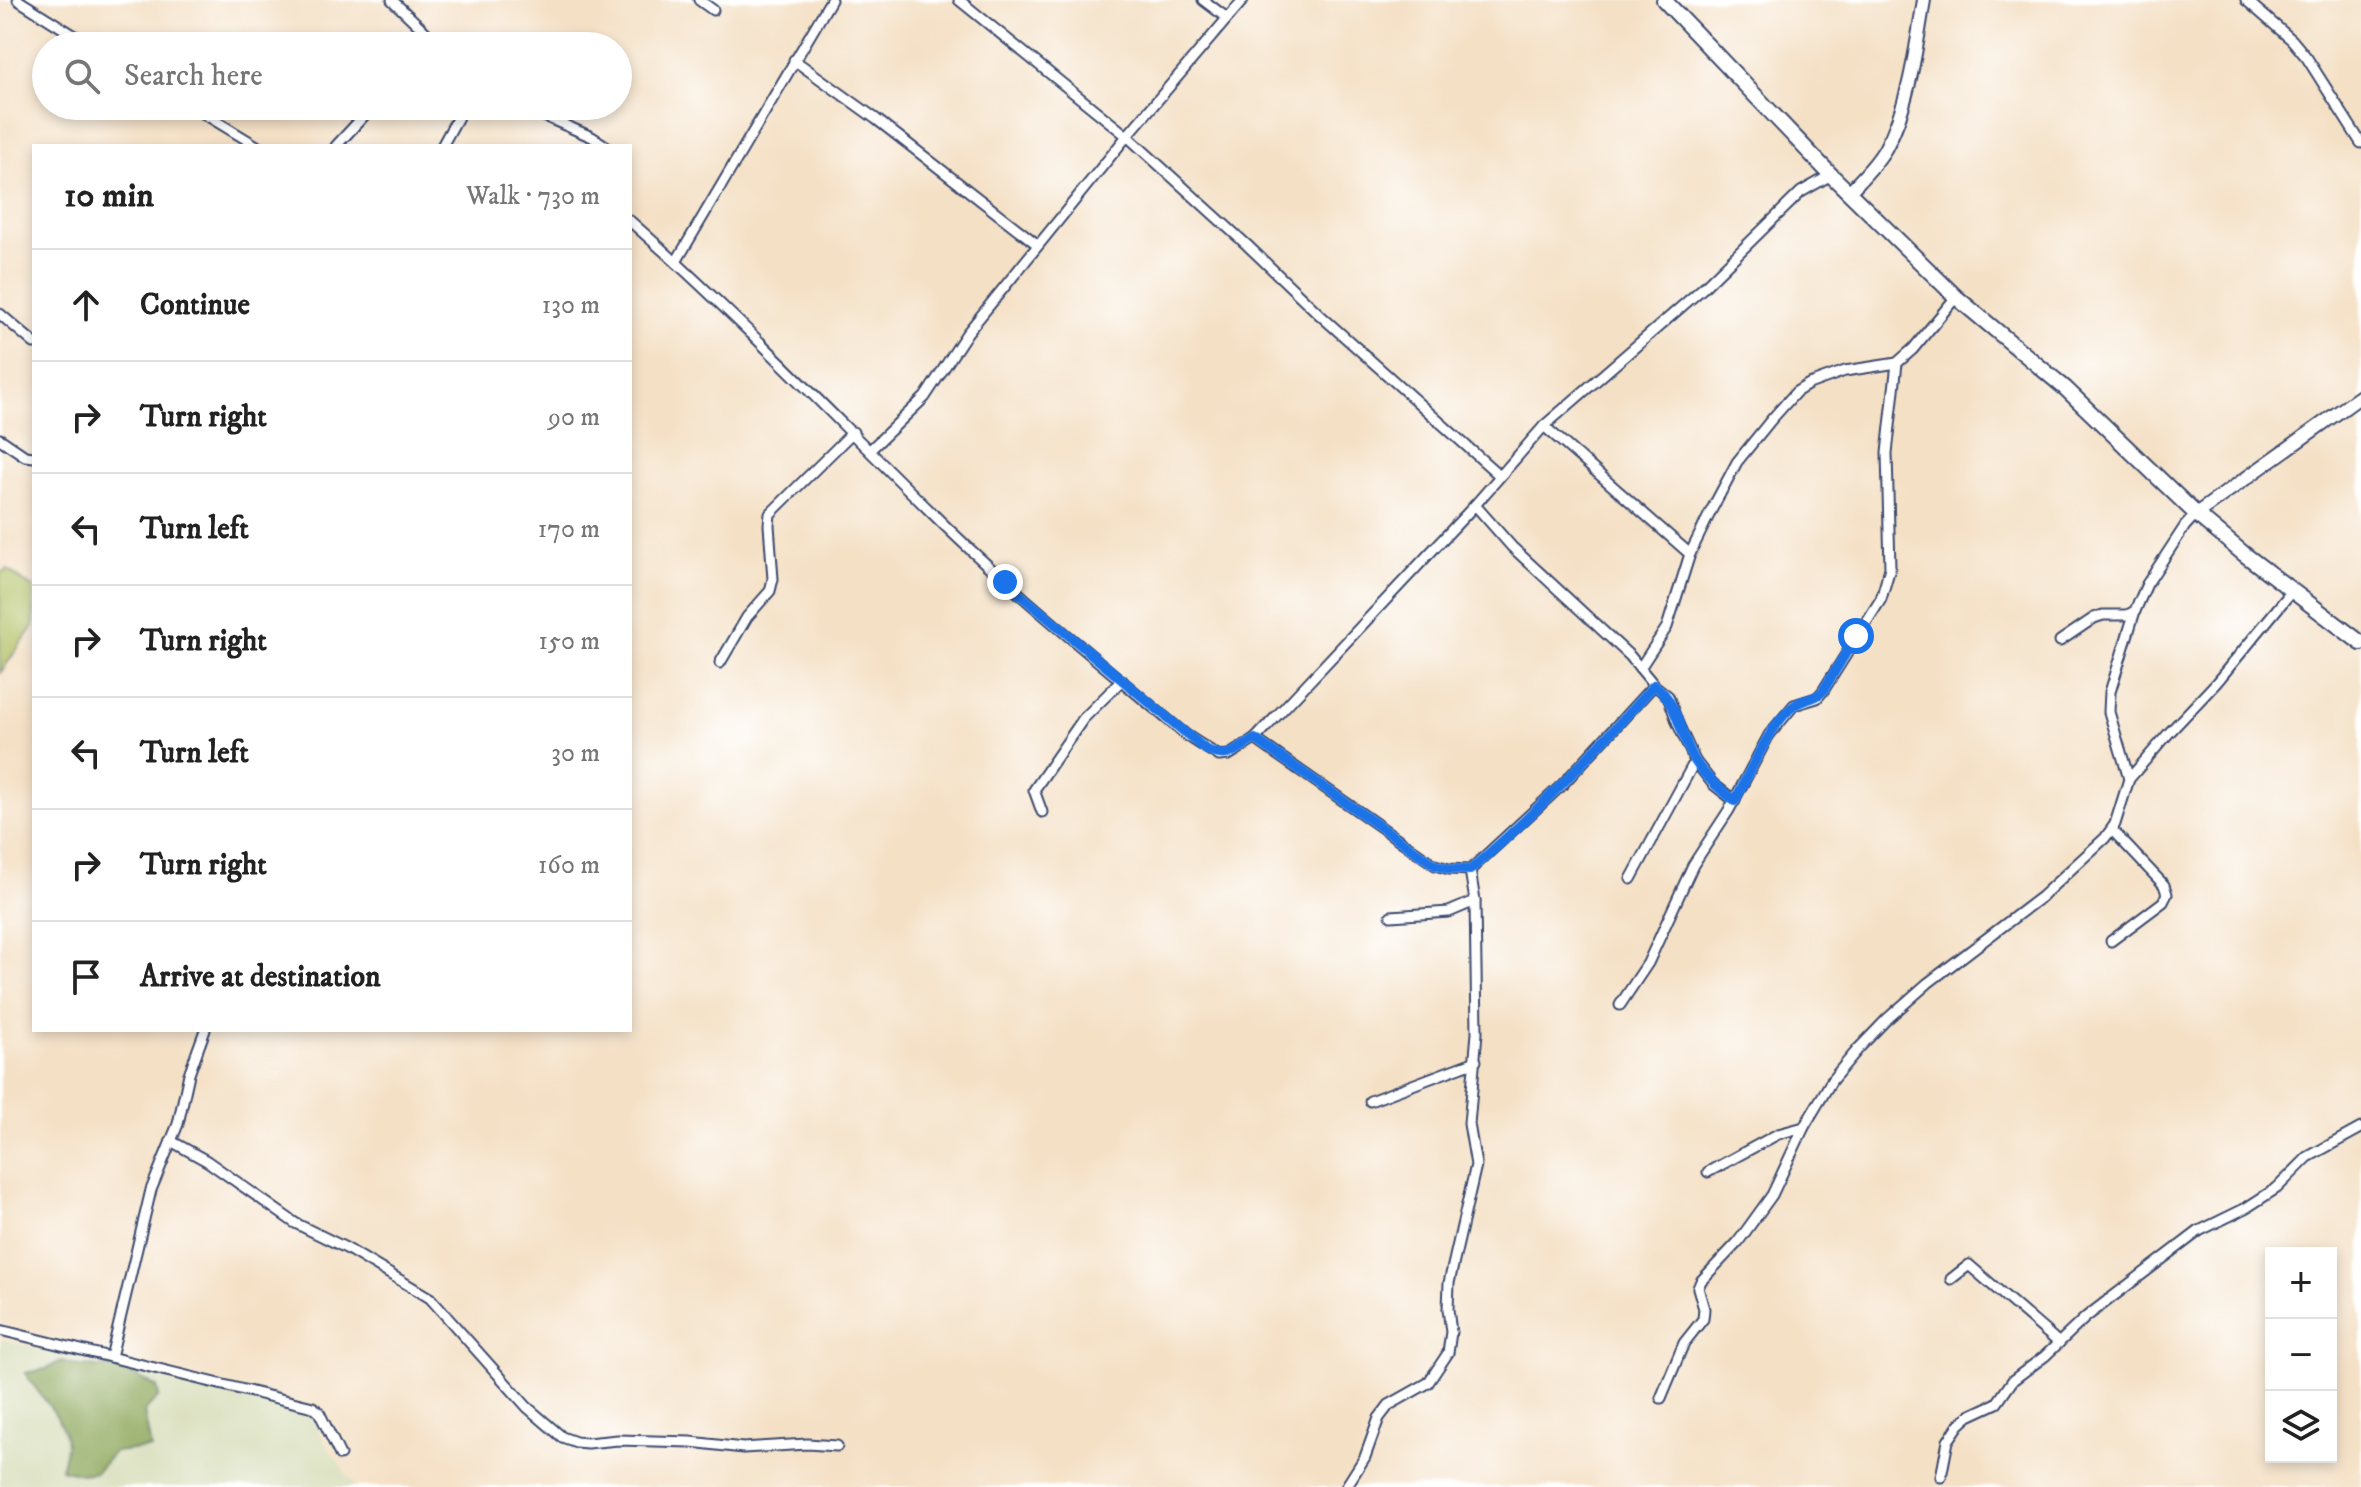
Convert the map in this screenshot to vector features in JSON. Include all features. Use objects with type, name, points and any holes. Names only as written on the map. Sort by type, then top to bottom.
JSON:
[{"type":"main road","points":[[1664,0],[1831,175],[1956,297],[2065,388],[2196,514],[2361,643]]},
{"type":"street","points":[[18,0],[69,32]]},
{"type":"street","points":[[392,0],[419,32]]},
{"type":"street","points":[[699,0],[713,10]]},
{"type":"street","points":[[676,262],[831,0]]},
{"type":"street","points":[[959,0],[1127,136],[1500,476]]},
{"type":"street","points":[[1203,0],[1227,18]]},
{"type":"street","points":[[870,450],[925,397],[967,333],[1127,136],[1243,0]]},
{"type":"street","points":[[1849,192],[1872,169],[1890,137],[1914,65],[1924,0]]},
{"type":"street","points":[[2246,0],[2292,40],[2307,58],[2361,143]]},
{"type":"street","points":[[794,60],[876,119],[1038,245]]},
{"type":"street","points":[[214,120],[254,144]]},
{"type":"street","points":[[338,144],[360,120]]},
{"type":"street","points":[[443,144],[456,120]]},
{"type":"street","points":[[553,120],[603,144]]},
{"type":"street","points":[[632,223],[853,432],[1005,582],[1186,735],[1219,756],[1229,755],[1255,739],[1475,505],[1544,426],[1703,288],[1801,192],[1831,175]]},
{"type":"street","points":[[1640,668],[1667,627],[1690,554],[1737,462],[1796,392],[1845,371],[1897,363],[1913,349],[1956,297]]},
{"type":"street","points":[[0,314],[32,341]]},
{"type":"street","points":[[1620,1005],[1648,963],[1693,865],[1735,801],[1769,735],[1794,705],[1817,698],[1823,691],[1881,599],[1890,568],[1887,453],[1897,363]]},
{"type":"street","points":[[2129,779],[2109,712],[2110,692],[2135,611],[2147,584],[2196,514],[2361,396]]},
{"type":"street","points":[[1544,426],[1690,554]]},
{"type":"street","points":[[720,663],[747,617],[770,591],[773,579],[770,514],[853,432]]},
{"type":"street","points":[[0,439],[25,456],[32,457]]},
{"type":"street","points":[[1475,505],[1512,547],[1630,656],[1654,685],[1668,696],[1695,761],[1713,784],[1735,801]]},
{"type":"street","points":[[1661,1398],[1684,1343],[1703,1319],[1704,1309],[1698,1288],[1701,1281],[1738,1242],[1772,1195],[1804,1127],[1832,1080],[1886,1020],[1966,952],[2041,897],[2112,830],[2129,779],[2216,683],[2292,591]]},
{"type":"street","points":[[2060,641],[2094,618],[2127,615],[2135,611]]},
{"type":"street","points":[[1042,812],[1034,790],[1038,781],[1060,755],[1083,719],[1122,680]]},
{"type":"street","points":[[1255,739],[1435,865],[1470,870],[1562,785],[1654,685]]},
{"type":"street","points":[[1631,879],[1695,761]]},
{"type":"street","points":[[2111,941],[2163,902],[2167,894],[2164,885],[2112,830]]},
{"type":"street","points":[[1346,1487],[1365,1457],[1379,1418],[1389,1405],[1428,1383],[1448,1353],[1451,1332],[1449,1283],[1476,1165],[1469,1124],[1476,1061],[1475,901],[1470,870]]},
{"type":"street","points":[[1391,916],[1449,912],[1475,901]]},
{"type":"street","points":[[111,1357],[151,1190],[178,1124],[189,1074],[204,1032]]},
{"type":"street","points":[[1370,1101],[1476,1061]]},
{"type":"street","points":[[1708,1172],[1778,1134],[1804,1127]]},
{"type":"street","points":[[1941,1477],[1948,1441],[1959,1425],[1969,1416],[1997,1403],[2013,1380],[2086,1317],[2199,1231],[2246,1208],[2277,1188],[2308,1157],[2361,1128]]},
{"type":"street","points":[[171,1141],[207,1161],[295,1223],[346,1248],[430,1298],[527,1407],[562,1437],[587,1443],[618,1440],[691,1442],[743,1448],[807,1444],[837,1446]]},
{"type":"street","points":[[1951,1279],[1969,1265],[2059,1343]]},
{"type":"street","points":[[0,1330],[313,1407],[319,1412],[340,1455]]},
{"type":"shaded area","points":[[0,1339],[311,1413],[329,1449],[356,1487],[0,1487]]},
{"type":"green space","points":[[7,569],[32,588],[32,628],[0,673],[0,574]]},
{"type":"green space","points":[[61,1361],[79,1366],[121,1368],[157,1387],[159,1397],[144,1412],[151,1448],[114,1452],[96,1472],[81,1474],[61,1469],[66,1444],[61,1425],[25,1373],[46,1369]]},
{"type":"route","points":[[1005,582],[1205,749],[1219,756],[1229,755],[1255,739],[1399,841],[1435,865],[1449,869],[1470,870],[1501,844],[1562,785],[1654,685],[1668,696],[1695,761],[1713,784],[1735,801],[1769,735],[1794,705],[1817,698],[1856,636]]}]
